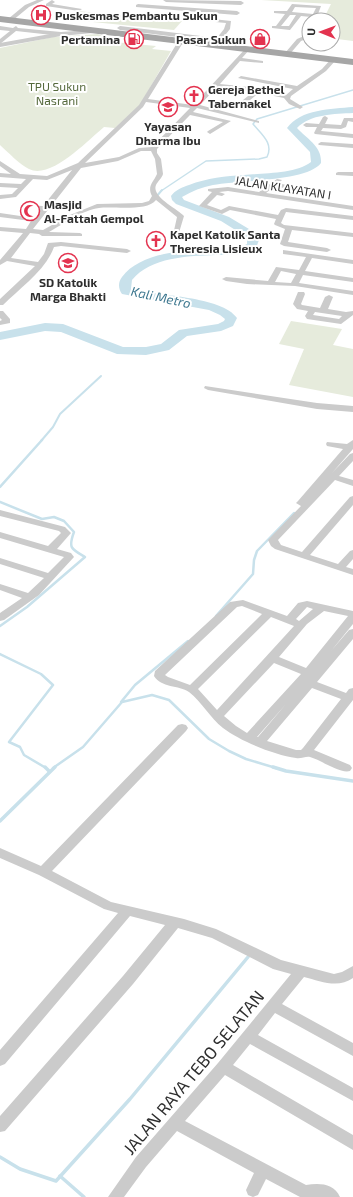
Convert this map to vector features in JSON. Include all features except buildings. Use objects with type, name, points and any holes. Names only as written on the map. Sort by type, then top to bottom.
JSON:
[{"type":"main road","points":[[0,19],[10,20],[25,26],[33,23],[102,31],[178,36],[247,49],[353,62]]},
{"type":"street","points":[[10,20],[27,6],[42,0],[52,2],[64,0]]},
{"type":"street","points":[[166,0],[236,10]]},
{"type":"street","points":[[52,2],[48,5],[79,10]]},
{"type":"street","points":[[155,6],[241,3]]},
{"type":"street","points":[[138,6],[194,5]]},
{"type":"street","points":[[194,5],[184,21],[230,22],[227,29],[219,39]]},
{"type":"street","points":[[300,14],[290,28],[276,27],[295,5],[318,6],[320,7],[319,12]]},
{"type":"street","points":[[276,12],[300,14]]},
{"type":"street","points":[[16,42],[25,26]]},
{"type":"street","points":[[0,28],[15,29],[25,26],[61,34]]},
{"type":"street","points":[[120,28],[235,42]]},
{"type":"street","points":[[1,41],[15,29]]},
{"type":"street","points":[[1,41],[16,42],[61,34],[102,31]]},
{"type":"street","points":[[3,261],[27,233],[61,187],[82,164],[127,121],[145,100],[178,36]]},
{"type":"street","points":[[287,54],[301,39]]},
{"type":"street","points":[[154,149],[216,85],[247,49]]},
{"type":"street","points":[[238,59],[261,62]]},
{"type":"street","points":[[288,97],[288,95],[297,88],[324,70],[333,60]]},
{"type":"street","points":[[241,78],[297,88]]},
{"type":"street","points":[[216,85],[249,89],[288,97]]},
{"type":"street","points":[[238,99],[249,89]]},
{"type":"street","points":[[252,107],[240,105],[258,92]]},
{"type":"street","points":[[288,97],[289,102],[298,106]]},
{"type":"street","points":[[145,100],[195,107],[255,121]]},
{"type":"street","points":[[188,114],[228,122],[210,132]]},
{"type":"street","points":[[317,133],[325,118]]},
{"type":"street","points":[[306,126],[343,126],[346,120],[353,120]]},
{"type":"street","points":[[310,132],[353,136]]},
{"type":"street","points":[[322,144],[353,146]]},
{"type":"street","points":[[0,176],[45,178],[54,176],[82,164],[119,159],[141,148],[154,149]]},
{"type":"street","points":[[154,149],[154,153],[158,159],[160,174],[153,185],[157,198],[181,216],[176,235]]},
{"type":"street","points":[[1,166],[18,176]]},
{"type":"street","points":[[338,174],[353,174]]},
{"type":"street","points":[[0,196],[12,197],[31,177]]},
{"type":"street","points":[[260,194],[276,182],[292,188]]},
{"type":"street","points":[[0,185],[23,186]]},
{"type":"street","name":"JALAN KLAYATAN I","points":[[213,192],[228,189],[353,208]]},
{"type":"street","points":[[280,218],[232,205],[222,212],[202,206],[213,192],[283,204],[288,199]]},
{"type":"street","points":[[27,233],[47,231],[72,216],[97,206],[142,205],[152,202],[157,198]]},
{"type":"street","points":[[23,206],[45,208]]},
{"type":"street","points":[[303,221],[288,228],[278,226],[277,224],[284,210],[303,221],[330,224],[353,235]]},
{"type":"street","points":[[0,215],[37,220]]},
{"type":"street","points":[[288,228],[284,244],[312,239],[330,224],[353,218]]},
{"type":"street","points":[[303,221],[312,239],[327,250]]},
{"type":"street","points":[[0,230],[27,233],[80,235]]},
{"type":"street","points":[[0,302],[40,265],[48,254],[50,245],[61,244],[127,251]]},
{"type":"street","points":[[286,252],[353,262]]},
{"type":"street","points":[[294,284],[310,256]]},
{"type":"street","points":[[3,261],[40,265]]},
{"type":"street","points":[[270,282],[278,269],[353,280]]},
{"type":"street","points":[[226,278],[265,284],[270,282],[289,286],[294,284],[353,293]]},
{"type":"street","points":[[301,294],[297,304],[298,306],[323,311],[351,312]]},
{"type":"street","points":[[323,311],[329,297]]},
{"type":"street","points":[[313,309],[309,316],[310,317],[341,322],[351,312]]},
{"type":"street","points":[[0,312],[6,321],[0,323]]},
{"type":"street","points":[[208,388],[317,406],[353,409]]},
{"type":"street","points":[[330,444],[352,449]]},
{"type":"street","points":[[352,449],[334,477],[305,504],[273,540],[274,544],[278,547],[353,572]]},
{"type":"street","points":[[305,504],[300,502],[352,449]]},
{"type":"street","points":[[334,477],[353,483]]},
{"type":"street","points":[[304,556],[353,499]]},
{"type":"street","points":[[0,513],[62,529],[66,533],[51,549]]},
{"type":"street","points":[[0,535],[51,549],[68,555],[69,557],[30,597],[1,616]]},
{"type":"street","points":[[340,568],[353,553]]},
{"type":"street","points":[[0,561],[51,577]]},
{"type":"street","points":[[0,587],[30,597]]},
{"type":"street","points":[[272,658],[311,678],[350,695],[307,751],[301,754],[292,753],[254,740],[232,730],[192,689],[164,680],[159,676],[159,674],[234,604],[243,603],[301,625]]},
{"type":"street","points":[[289,621],[302,605],[307,604],[353,616],[311,678]]},
{"type":"street","points":[[218,716],[301,625],[318,609],[323,608]]},
{"type":"street","points":[[192,689],[269,613]]},
{"type":"street","points":[[254,740],[353,632]]},
{"type":"street","points":[[43,872],[182,728]]},
{"type":"street","points":[[307,751],[346,768]]},
{"type":"street","points":[[0,853],[43,872],[102,904],[174,923],[184,924],[216,934],[278,965],[334,979],[346,977],[353,971]]},
{"type":"street","points":[[0,1060],[127,911]]},
{"type":"street","points":[[0,1126],[128,980],[174,923]]},
{"type":"street","name":"JALAN RAYA TEBO SELATAN","points":[[115,1197],[141,1162],[223,1067],[301,971]]},
{"type":"street","points":[[272,1006],[353,1050]]},
{"type":"street","points":[[248,1036],[353,1095]]},
{"type":"street","points":[[223,1067],[353,1143]]},
{"type":"street","points":[[175,1123],[300,1190],[305,1192],[321,1190],[333,1197]]},
{"type":"street","points":[[253,1190],[263,1170]]},
{"type":"green space","points":[[261,0],[353,0],[353,41],[341,40],[341,12],[327,12],[331,4]]},
{"type":"green space","points":[[77,11],[182,21],[174,30],[72,20]]},
{"type":"green space","name":"TPU Sukun Nasrani","points":[[98,34],[114,42],[156,46],[152,49],[171,51],[140,105],[115,128],[104,127],[69,157],[48,169],[38,171],[25,167],[0,145],[0,48],[53,37]]},
{"type":"green space","points":[[291,321],[342,329],[333,345],[353,349],[353,397],[289,385],[304,349],[279,344]]},
{"type":"waterway","points":[[161,191],[206,161],[259,159],[267,157],[269,152],[268,143],[253,124],[257,119],[353,90]]},
{"type":"waterway","name":"Kali Metro","points":[[0,336],[45,327],[63,328],[121,351],[146,351],[165,347],[183,333],[221,327],[229,323],[231,318],[225,312],[199,304],[136,294],[126,291],[125,282],[137,268],[158,259],[182,255],[239,251],[252,246],[253,240],[250,234],[225,219],[180,202],[177,200],[176,196],[199,185],[230,179],[276,175],[310,168],[316,163],[315,152],[292,128],[303,119],[311,116],[329,112],[353,110]]},
{"type":"waterway","points":[[156,197],[161,191]]},
{"type":"waterway","points":[[41,441],[53,427],[60,414],[101,376]]},
{"type":"waterway","points":[[0,487],[42,440]]},
{"type":"waterway","points":[[0,502],[42,519],[54,517],[64,521],[74,532],[71,542],[72,548],[85,557],[27,607],[0,626]]},
{"type":"waterway","points":[[216,616],[253,574],[254,560],[257,551],[294,513]]},
{"type":"waterway","points":[[121,702],[135,685],[188,641]]},
{"type":"waterway","points":[[0,654],[41,674],[53,685],[9,742],[20,747],[24,755],[46,768]]},
{"type":"waterway","points":[[53,768],[83,747],[122,702],[152,695],[169,700],[209,739],[229,751],[246,759],[276,768]]},
{"type":"waterway","points":[[0,821],[55,767]]},
{"type":"waterway","points":[[273,767],[286,771],[353,781]]},
{"type":"waterway","points":[[46,768],[49,771]]},
{"type":"waterway","points":[[60,1176],[130,1099],[248,957]]},
{"type":"waterway","points":[[0,1157],[20,1169],[56,1181],[60,1176]]},
{"type":"waterway","points":[[60,1176],[84,1197]]},
{"type":"place","name":"Puskesmas Pembantu Sukun","points":[[41,15]]},
{"type":"place","name":"Pertamina","points":[[134,39]]},
{"type":"place","name":"Pasar Sukun","points":[[260,39]]},
{"type":"place","name":"Gereja Bethel Tabernakel","points":[[194,96]]},
{"type":"place","name":"Yayasan Dharma Ibu","points":[[168,107]]},
{"type":"place","name":"Masjid Al-Fattah Gempol","points":[[30,211]]},
{"type":"place","name":"Kapel Katolik Santa Theresia Lisieux","points":[[156,241]]},
{"type":"place","name":"SD Katolik Marga Bhakti","points":[[68,263]]}]
